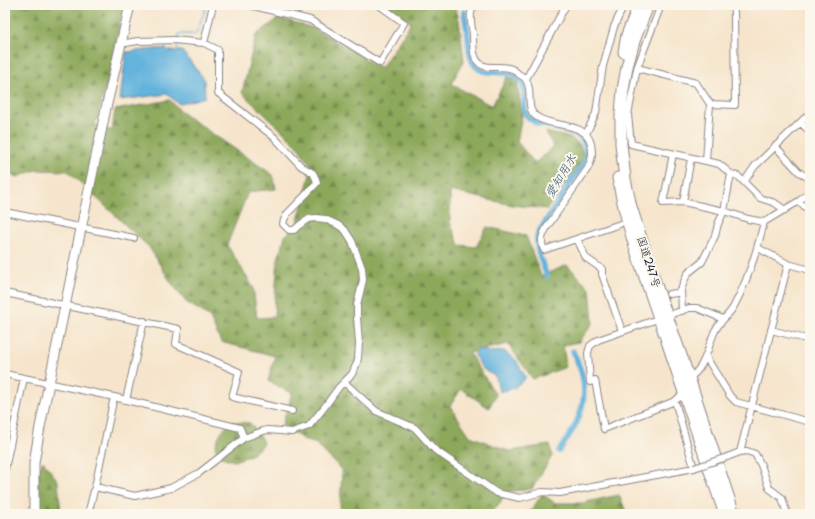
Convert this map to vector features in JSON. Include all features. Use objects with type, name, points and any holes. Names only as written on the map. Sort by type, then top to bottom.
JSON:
[{"type":"highway","name":"国道247号","points":[[639,5],[627,36],[616,88],[614,121],[618,178],[627,221],[663,317],[689,378],[734,514]]},
{"type":"highway","name":"国道247号","points":[[648,5],[634,41],[623,90],[621,144],[625,179],[631,207],[656,285],[663,317],[684,393],[708,468],[725,514]]},
{"type":"street","points":[[34,514],[34,463],[40,427],[120,44],[130,5]]},
{"type":"street","points":[[204,43],[213,5]]},
{"type":"street","points":[[249,5],[310,20],[380,63],[404,23],[379,5]]},
{"type":"street","points":[[475,5],[471,13],[474,54],[479,62],[486,67],[512,69],[526,79],[529,86],[532,113],[536,117],[543,120],[575,127],[586,134],[592,148],[592,159],[588,168],[542,236],[541,244],[544,250],[620,224]]},
{"type":"street","points":[[526,79],[566,5]]},
{"type":"street","points":[[586,134],[596,113],[603,66],[614,28],[624,5]]},
{"type":"street","points":[[661,5],[637,68],[628,115],[631,144],[719,164],[731,174],[738,176],[760,198],[775,203],[785,210]]},
{"type":"street","points":[[710,104],[736,104],[733,5]]},
{"type":"street","points":[[95,488],[135,496],[171,488],[199,473],[244,438],[268,430],[292,432],[309,426],[324,409],[339,387],[352,374],[357,363],[359,343],[357,305],[363,280],[362,268],[352,241],[345,230],[338,225],[325,219],[316,218],[309,219],[294,230],[288,230],[283,224],[287,214],[317,183],[316,178],[313,173],[301,166],[274,137],[218,93],[218,50],[204,43],[174,40],[138,41],[120,44]]},
{"type":"street","points":[[637,68],[696,83],[710,104],[706,161]]},
{"type":"street","points":[[744,182],[755,166],[806,117],[810,115]]},
{"type":"street","points":[[801,123],[810,132]]},
{"type":"street","points":[[775,146],[799,172],[810,179]]},
{"type":"street","points":[[673,154],[663,203],[683,202],[764,222],[799,201],[810,192]]},
{"type":"street","points":[[683,202],[692,158]]},
{"type":"street","points":[[682,311],[681,290],[688,273],[702,262],[715,236],[718,224],[724,211],[731,174]]},
{"type":"street","points":[[799,201],[810,212]]},
{"type":"street","points":[[5,212],[134,238]]},
{"type":"street","points":[[689,378],[696,374],[706,357],[714,332],[733,308],[758,248],[764,222]]},
{"type":"street","points":[[577,239],[586,258],[602,269],[602,274],[622,331]]},
{"type":"street","points":[[758,248],[788,264],[810,270]]},
{"type":"street","points":[[740,452],[788,264]]},
{"type":"street","points":[[669,294],[677,293],[681,290]]},
{"type":"street","points":[[5,293],[178,329],[176,344],[239,372],[232,397],[292,410]]},
{"type":"street","points":[[684,393],[675,401],[604,429],[595,380],[590,382],[588,353],[590,346],[598,340],[689,308],[697,308],[723,319]]},
{"type":"street","points":[[126,400],[144,321]]},
{"type":"street","points":[[771,330],[810,340]]},
{"type":"street","points":[[706,357],[730,396],[736,402],[810,422]]},
{"type":"street","points":[[5,374],[114,397],[240,428],[244,438]]},
{"type":"street","points":[[5,465],[24,378]]},
{"type":"street","points":[[344,382],[376,411],[415,428],[435,450],[497,493],[520,498],[542,492],[560,492],[694,468],[740,452],[747,452],[754,454],[761,465],[769,488],[782,498],[787,514]]},
{"type":"street","points":[[88,514],[114,397]]},
{"type":"street","points":[[675,401],[694,468]]},
{"type":"green space","points":[[5,5],[123,5],[111,69],[95,124],[112,131],[115,110],[170,100],[182,113],[273,175],[276,189],[248,192],[227,245],[253,287],[257,318],[274,317],[278,259],[285,236],[297,224],[312,167],[295,143],[242,93],[256,35],[279,18],[313,28],[381,68],[411,23],[387,5],[455,5],[459,20],[464,61],[451,84],[492,106],[507,77],[517,81],[522,115],[517,142],[535,163],[553,147],[546,132],[571,138],[580,145],[584,156],[578,167],[547,209],[512,205],[450,191],[450,222],[459,245],[476,247],[487,227],[526,236],[541,276],[567,265],[590,288],[593,323],[579,342],[563,345],[566,367],[533,379],[508,344],[469,353],[496,395],[489,408],[461,389],[450,406],[470,436],[509,451],[550,445],[552,456],[532,489],[504,492],[501,501],[492,512],[493,514],[339,514],[342,470],[316,444],[303,439],[282,425],[292,393],[268,381],[275,356],[221,342],[209,316],[186,302],[170,281],[149,247],[68,171],[36,170],[17,177],[5,174]]},
{"type":"green space","points":[[232,422],[250,423],[261,437],[263,445],[251,455],[234,461],[222,457],[215,448],[220,433]]},
{"type":"green space","points":[[43,461],[58,481],[61,514],[37,514],[37,473]]},
{"type":"green space","points":[[542,494],[555,503],[582,503],[619,495],[627,514],[529,514]]},
{"type":"water","points":[[166,48],[167,51],[182,51],[204,79],[205,97],[179,104],[167,94],[120,100],[126,52]]},
{"type":"water","points":[[478,349],[490,352],[504,351],[516,360],[526,378],[514,388],[499,392],[496,377],[483,369],[474,355]]},
{"type":"waterway","points":[[178,38],[179,34],[196,34],[207,5]]},
{"type":"waterway","name":"愛知用水","points":[[464,12],[469,54],[473,63],[485,72],[511,74],[515,77],[523,86],[526,115],[537,123],[574,133],[579,137],[586,149],[583,164],[538,233],[538,249],[547,276]]},
{"type":"waterway","points":[[177,51],[178,43]]},
{"type":"waterway","points":[[806,122],[810,120]]},
{"type":"waterway","name":"愛知用水","points":[[559,451],[576,424],[580,415],[584,396],[582,375],[573,351]]}]
